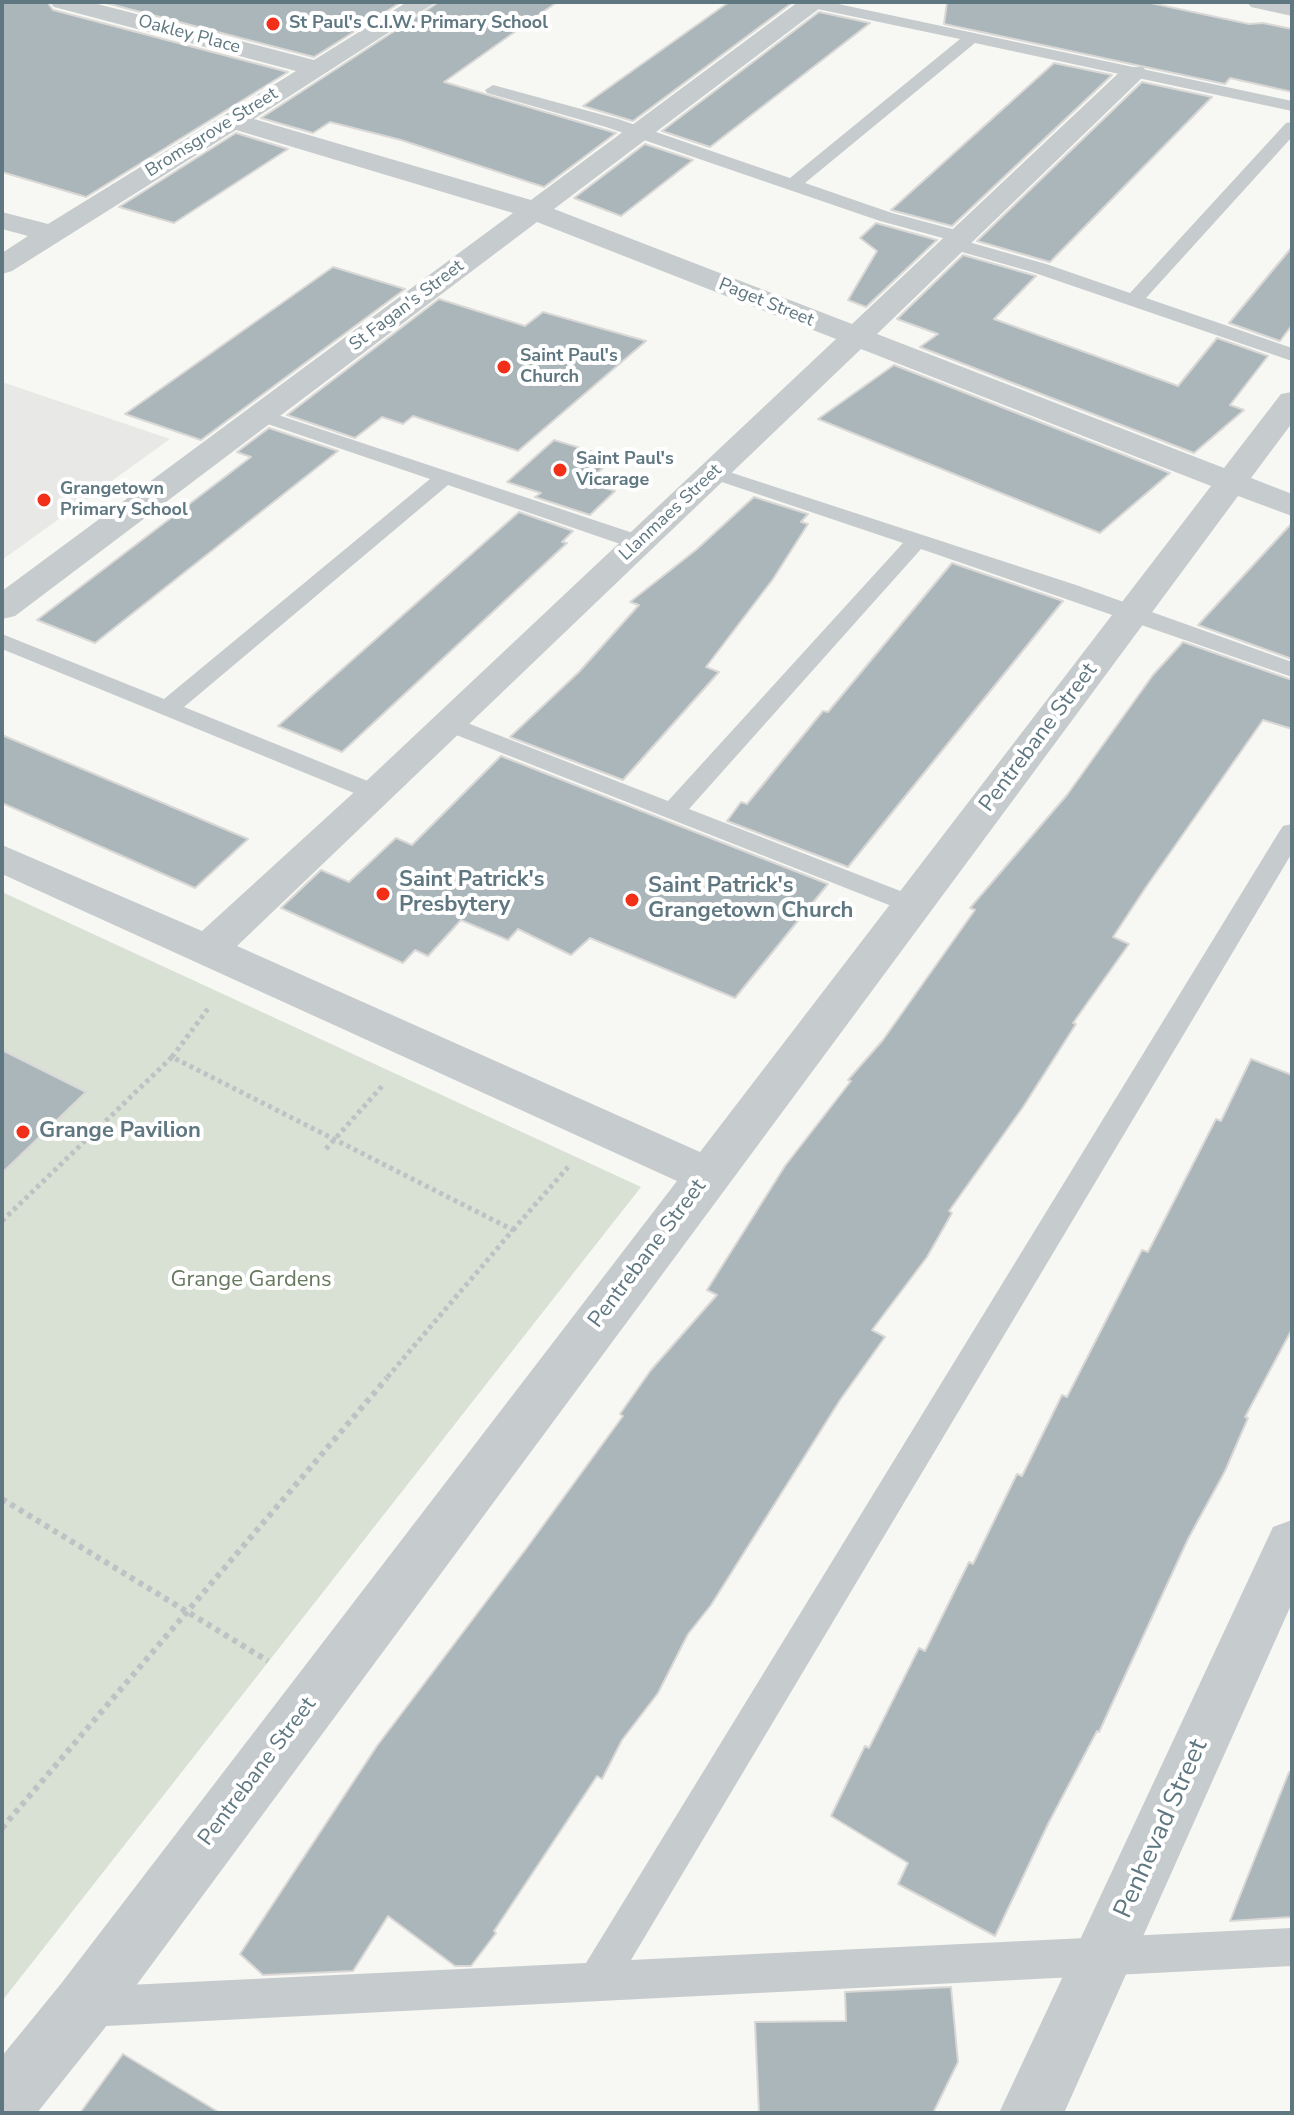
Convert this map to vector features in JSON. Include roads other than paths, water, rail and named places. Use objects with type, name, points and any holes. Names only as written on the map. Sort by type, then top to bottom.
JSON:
[{"type":"street","name":"Oakley Place","points":[[62,2],[316,68]]},
{"type":"street","name":"Bromsgrove Street","points":[[2,265],[424,2]]},
{"type":"street","name":"St Fagan's Street","points":[[2,608],[810,2]]},
{"type":"street","points":[[1259,2],[1292,9]]},
{"type":"street","name":"Llanmaes Street","points":[[223,959],[376,794],[1134,72]]},
{"type":"street","name":"Paget Street","points":[[232,121],[535,210],[855,338],[1292,506]]},
{"type":"street","points":[[2,220],[51,234]]},
{"type":"street","name":"Pentrebane Street","points":[[2,2106],[82,2007],[1292,401]]},
{"type":"street","points":[[2,858],[708,1175]]},
{"type":"street","name":"Penhevad Street","points":[[1031,2113],[1292,1544]]},
{"type":"lane","points":[[810,2],[1292,106]]},
{"type":"lane","points":[[793,184],[972,37]]},
{"type":"lane","points":[[493,90],[637,132],[1292,355]]},
{"type":"lane","points":[[1134,300],[1292,127]]},
{"type":"lane","points":[[260,415],[640,543]]},
{"type":"lane","points":[[714,473],[1134,613],[1292,670]]},
{"type":"lane","points":[[168,708],[444,478]]},
{"type":"lane","points":[[674,810],[916,541]]},
{"type":"lane","points":[[2,641],[376,794]]},
{"type":"lane","points":[[449,724],[912,905]]},
{"type":"lane","points":[[597,1981],[1292,832]]},
{"type":"lane","points":[[82,2007],[1292,1947]]},
{"type":"place","name":"St Paul's C.I.W. Primary School","points":[[273,24]]},
{"type":"place","name":"Saint Paul's Church","points":[[504,367]]},
{"type":"place","name":"Saint Paul's Vicarage","points":[[560,470]]},
{"type":"place","name":"Grangetown Primary School","points":[[44,500]]},
{"type":"place","name":"Saint Patrick's Presbytery","points":[[383,894]]},
{"type":"place","name":"Saint Patrick's Grangetown Church","points":[[632,900]]},
{"type":"place","name":"Grange Pavilion","points":[[23,1132]]},
{"type":"park label","name":"Grange Gardens","points":[[251,1281]]}]
